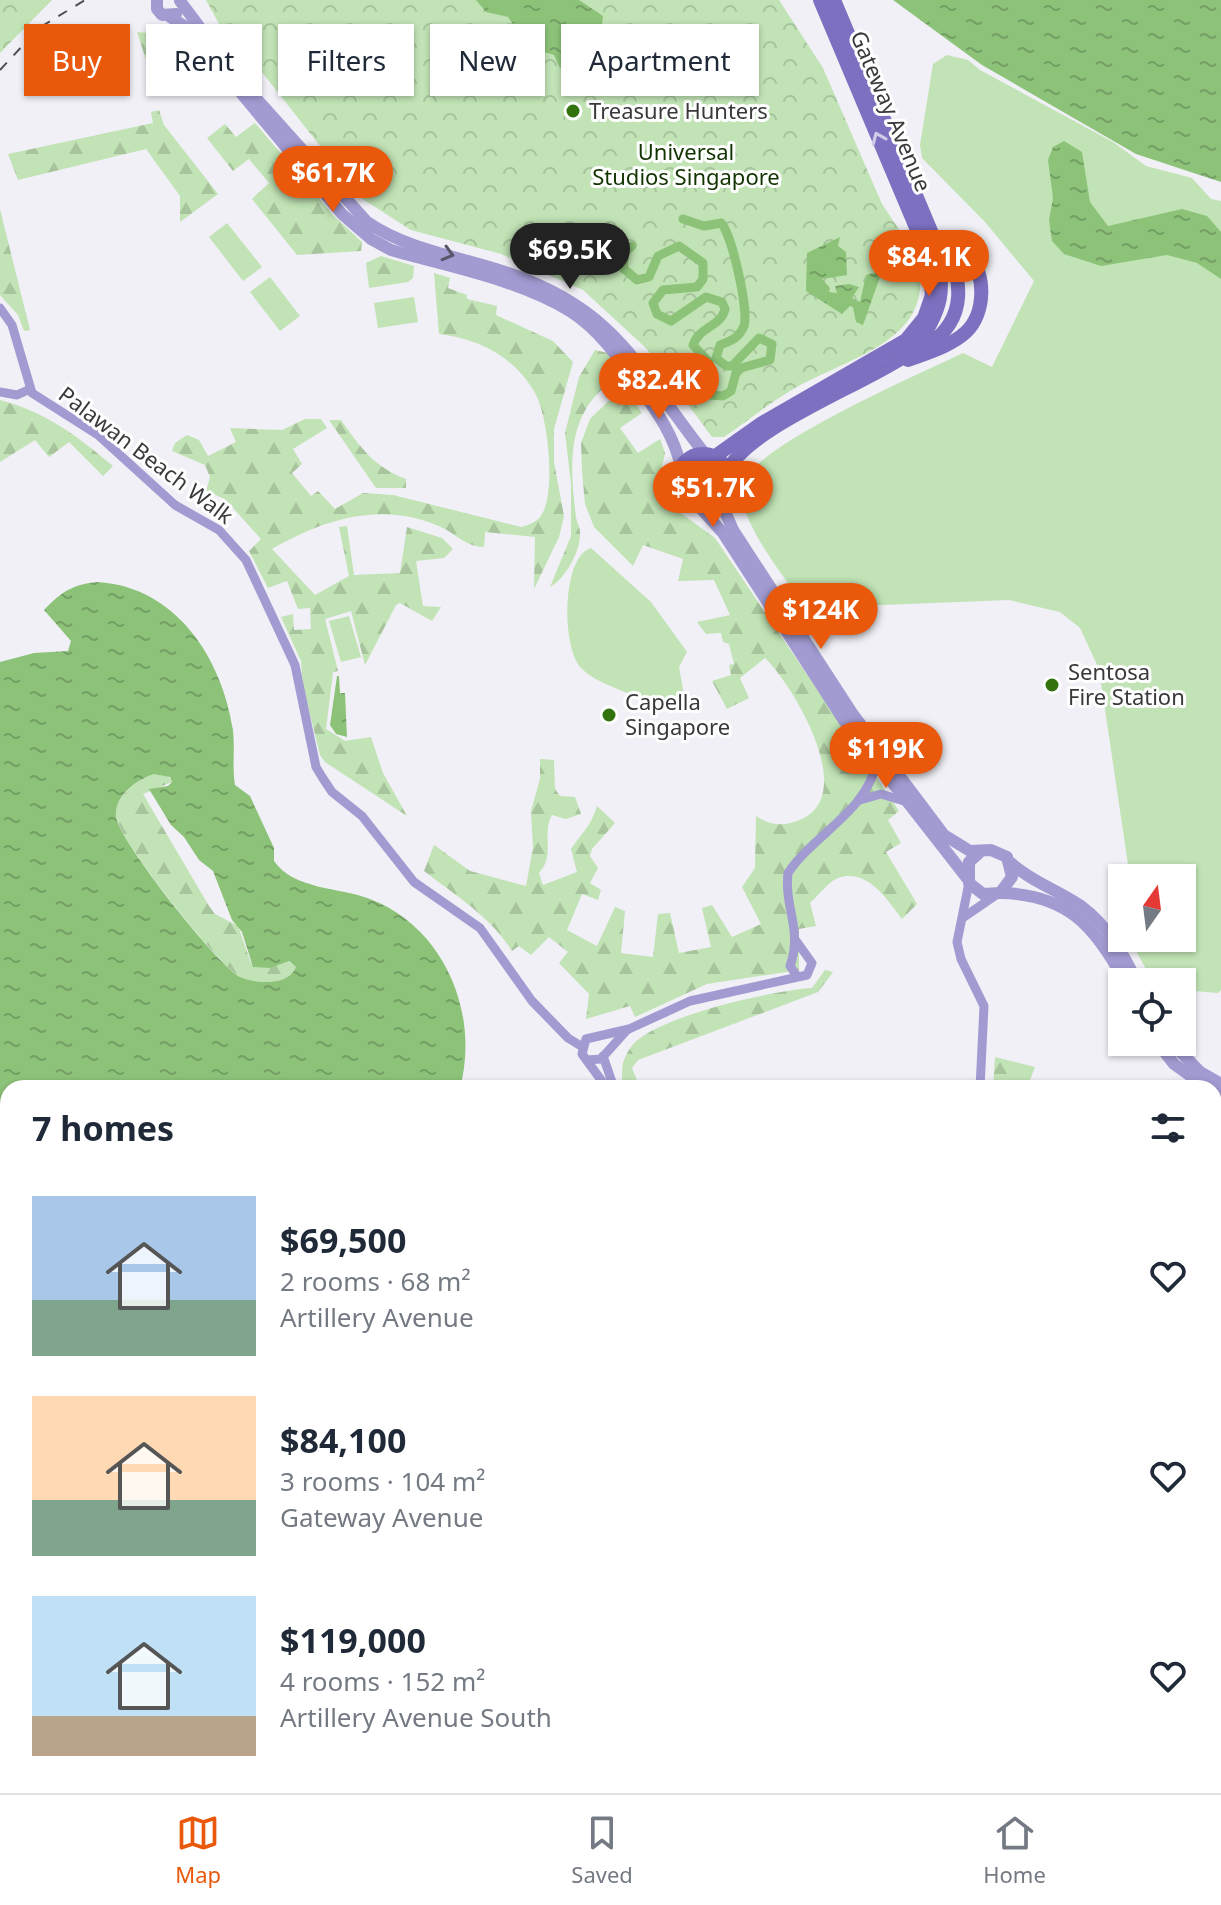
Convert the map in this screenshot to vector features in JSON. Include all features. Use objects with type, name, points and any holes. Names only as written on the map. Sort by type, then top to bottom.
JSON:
[{"type":"main road","name":"Gateway Avenue","points":[[681,467],[693,456],[709,456],[906,340],[924,318],[932,295],[928,256],[820,0]]},
{"type":"main road","name":"Gateway Avenue","points":[[834,0],[921,207],[956,264],[965,289],[959,303],[960,316],[945,344]]},
{"type":"main road","name":"Gateway Avenue","points":[[888,367],[945,344],[973,323],[981,299],[974,264],[944,242]]},
{"type":"main road","name":"Gateway Avenue","points":[[914,350],[930,327],[941,299],[944,242]]},
{"type":"main road","name":"Gateway Avenue","points":[[727,472],[739,455],[768,433],[941,335],[960,316]]},
{"type":"main road","points":[[681,467],[680,488],[695,502],[708,503],[725,492],[727,472],[709,456]]},
{"type":"street","points":[[157,0],[159,12],[186,27],[342,214],[371,239],[391,250],[530,293],[569,311],[590,327],[620,361],[672,435],[681,467]]},
{"type":"street","points":[[170,17],[179,11],[179,0]]},
{"type":"street","points":[[179,0],[237,77],[367,222],[393,239],[527,279],[591,312],[622,344],[709,456]]},
{"type":"street","points":[[0,392],[17,395],[31,391],[12,325],[1,306]]},
{"type":"street","name":"Palawan Beach Walk","points":[[31,391],[98,435],[175,505],[219,530],[246,560],[295,665],[316,767],[327,785],[362,816],[414,882],[480,928],[532,1001],[568,1038],[581,1046]]},
{"type":"street","points":[[725,492],[726,514],[733,530],[879,752],[944,835],[962,848],[980,852],[997,851],[1036,883],[1080,905],[1101,923],[1120,947],[1130,968]]},
{"type":"street","points":[[695,502],[723,533],[876,764],[977,892],[1031,894],[1074,915],[1096,935],[1116,968]]},
{"type":"street","points":[[797,976],[797,942],[788,893],[788,873],[860,800],[871,783],[876,764]]},
{"type":"street","points":[[860,800],[881,794],[904,801]]},
{"type":"street","points":[[980,852],[969,862],[964,917],[957,942],[961,959],[984,1006],[980,1080]]},
{"type":"street","points":[[964,917],[1010,883],[1011,863]]},
{"type":"street","points":[[601,1080],[581,1046],[590,1037],[598,1038],[629,1029],[690,1001],[807,975],[812,963],[797,959]]},
{"type":"street","points":[[776,980],[797,959]]},
{"type":"street","points":[[587,1060],[598,1061],[629,1029]]},
{"type":"street","points":[[598,1038],[605,1046],[604,1054],[612,1080]]},
{"type":"street","points":[[1168,1056],[1196,1080]]},
{"type":"street","points":[[1185,1056],[1200,1072],[1214,1080]]},
{"type":"green space","points":[[0,0],[52,0],[28,24],[24,24],[24,29],[0,53]]},
{"type":"green space","name":"Universal Studios Singapore","points":[[206,0],[779,0],[823,68],[882,204],[906,240],[912,242],[920,275],[918,301],[907,322],[889,339],[790,391],[724,437],[712,437],[646,348],[583,290],[501,254],[411,230],[361,198],[281,96],[414,96],[414,24],[278,24],[278,93],[262,72],[262,24],[219,24]]},
{"type":"green space","points":[[137,32],[146,33],[146,60]]},
{"type":"green space","points":[[947,55],[968,60],[980,70],[1113,142],[1146,166],[1192,178],[1211,199],[1221,201],[1221,990],[1218,993],[1196,991],[1196,968],[1145,968],[1137,952],[1196,952],[1196,864],[1128,864],[1099,669],[1080,628],[1060,612],[1009,600],[806,608],[765,549],[742,500],[742,486],[752,470],[804,432],[840,412],[963,353],[992,367],[1034,281],[985,222],[922,158],[920,145],[933,64]]},
{"type":"green space","points":[[159,110],[164,125],[218,194],[180,222],[180,196],[146,149],[18,180],[8,154],[153,123],[151,112]]},
{"type":"green space","points":[[255,123],[333,215],[362,242],[361,251],[297,255],[252,199],[269,183],[249,159],[233,171],[207,138],[225,124],[236,137]]},
{"type":"green space","points":[[0,209],[30,330],[24,331],[18,315],[0,295]]},
{"type":"green space","points":[[227,223],[262,267],[243,281],[209,237]]},
{"type":"green space","points":[[381,256],[414,266],[413,278],[408,282],[369,288],[366,263]]},
{"type":"green space","points":[[434,273],[450,278],[448,288],[467,295],[467,299],[497,306],[496,315],[553,341],[573,362],[554,429],[554,462],[564,516],[559,537],[534,589],[535,537],[485,532],[484,547],[466,542],[439,526],[396,515],[374,514],[332,522],[272,549],[315,595],[349,576],[339,527],[347,526],[354,575],[400,573],[407,527],[442,538],[453,549],[444,558],[416,561],[423,606],[441,607],[432,621],[400,603],[396,605],[365,665],[351,611],[325,619],[338,671],[333,672],[326,729],[345,741],[371,737],[383,773],[407,816],[325,762],[320,755],[303,686],[301,661],[281,617],[293,614],[294,630],[311,629],[310,608],[298,609],[287,581],[268,588],[249,551],[261,539],[225,499],[206,491],[210,477],[205,465],[172,451],[175,443],[187,435],[199,440],[208,456],[236,442],[230,428],[282,430],[305,419],[321,419],[327,428],[293,449],[302,464],[292,473],[311,496],[318,491],[335,509],[363,493],[393,495],[521,527],[536,521],[542,514],[549,489],[547,435],[540,404],[526,380],[506,359],[468,340],[439,334]]},
{"type":"green space","points":[[270,277],[300,316],[280,331],[250,292]]},
{"type":"green space","points":[[414,297],[418,322],[378,328],[374,303]]},
{"type":"green space","points":[[595,350],[608,353],[621,374],[590,403],[575,437],[572,475],[579,542],[566,572],[550,587],[571,536],[571,484],[565,433],[579,377]]},
{"type":"green space","points":[[623,387],[642,413],[620,428],[638,453],[660,439],[665,453],[658,485],[663,500],[715,538],[899,811],[888,820],[901,843],[886,852],[917,904],[902,919],[883,895],[867,882],[849,876],[838,878],[810,903],[816,926],[799,929],[799,970],[707,984],[635,1017],[630,1006],[586,1019],[589,994],[559,963],[568,952],[549,937],[531,955],[519,946],[512,951],[483,917],[424,871],[434,845],[470,871],[526,886],[533,848],[531,811],[540,779],[540,759],[554,760],[555,789],[560,796],[575,797],[581,814],[566,819],[552,815],[547,859],[539,873],[543,885],[577,872],[571,849],[589,825],[597,806],[615,823],[592,849],[590,856],[598,868],[590,883],[601,890],[598,900],[582,894],[567,930],[597,946],[615,907],[625,911],[621,953],[653,957],[658,914],[670,913],[679,953],[711,947],[702,908],[712,905],[732,937],[761,924],[742,887],[755,868],[756,816],[778,824],[802,819],[818,806],[824,787],[822,764],[804,714],[765,658],[740,678],[749,698],[727,709],[712,681],[731,675],[729,665],[734,664],[729,644],[723,642],[721,633],[706,634],[697,622],[730,615],[714,580],[678,581],[683,559],[643,545],[633,566],[594,527],[585,504],[581,443],[590,419]]},
{"type":"green space","points":[[0,400],[32,411],[60,426],[113,466],[103,476],[69,442],[49,457],[35,440],[0,462]]},
{"type":"green space","points":[[329,420],[341,420],[376,462],[406,479],[406,488],[376,488]]},
{"type":"green space","points":[[591,548],[651,602],[687,652],[679,667],[684,695],[678,705],[654,705],[604,683],[586,673],[574,657],[568,622],[570,584],[581,555]]},
{"type":"green space","points":[[349,616],[361,657],[341,662],[329,621]]},
{"type":"green space","points":[[154,774],[167,774],[172,782],[143,794],[209,906],[215,914],[238,926],[251,963],[288,961],[296,967],[287,978],[271,982],[255,981],[240,977],[229,968],[192,928],[134,850],[121,830],[116,809],[128,790]]},
{"type":"green space","points":[[825,970],[833,972],[818,992],[638,1060],[632,1068],[637,1080],[623,1080],[625,1057],[631,1047],[663,1025],[716,1007],[812,988]]},
{"type":"green space","points":[[995,1057],[1035,1067],[1030,1080],[994,1080]]},
{"type":"water","points":[[476,0],[579,0],[603,16],[602,24],[561,24],[560,68],[554,55],[545,52],[545,24],[513,24],[508,17],[486,12]]},
{"type":"water","points":[[893,0],[1221,0],[1221,182],[1136,154],[982,65]]},
{"type":"water","points":[[1064,141],[1082,152],[1090,202],[1108,226],[1182,209],[1207,216],[1221,232],[1221,279],[1197,263],[1167,255],[1101,266],[1064,254],[1052,241],[1049,220],[1053,198],[1048,160],[1053,147]]},
{"type":"water","points":[[840,237],[838,246],[846,252],[847,275],[822,279],[830,288],[829,292],[837,293],[835,286],[849,284],[859,287],[852,298],[860,302],[866,275],[877,272],[880,277],[863,325],[856,322],[853,307],[850,306],[842,314],[806,291],[807,253]]},
{"type":"water","points":[[98,582],[126,587],[150,597],[172,612],[191,631],[218,677],[227,703],[233,730],[235,785],[250,796],[274,848],[274,861],[305,883],[358,895],[396,912],[418,930],[436,951],[460,1003],[465,1031],[461,1080],[0,1080],[0,662],[34,653],[68,651],[71,641],[44,610],[56,598],[81,585]],"holes":[[[154,774],[170,777],[172,782],[168,786],[149,789],[171,825],[184,837],[199,860],[213,871],[232,920],[242,932],[253,967],[270,968],[289,961],[296,967],[287,978],[271,982],[255,981],[240,977],[228,968],[171,902],[121,830],[116,809],[128,790]]]},
{"type":"water","points":[[337,676],[340,693],[345,693],[347,737],[336,734],[330,725]]},
{"type":"waterway","points":[[632,246],[625,252],[623,268],[637,280],[649,277],[658,256],[679,246],[703,263],[703,279],[697,287],[663,290],[653,303],[657,314],[671,321],[706,297],[722,302],[725,309],[723,315],[700,334],[693,345],[709,362],[709,395],[723,396],[731,391],[736,373],[741,368],[770,360],[772,344],[759,338],[732,366],[726,366],[716,358],[720,345],[734,338],[744,326],[738,273],[730,242],[721,223],[704,226],[683,219]]},
{"type":"railway","points":[[0,70],[39,28],[85,0]]},
{"type":"place","name":"Treasure Hunters","points":[[573,111]]},
{"type":"place","name":"Sentosa Fire Station","points":[[1052,685]]},
{"type":"place","name":"Capella Singapore","points":[[609,715]]}]
